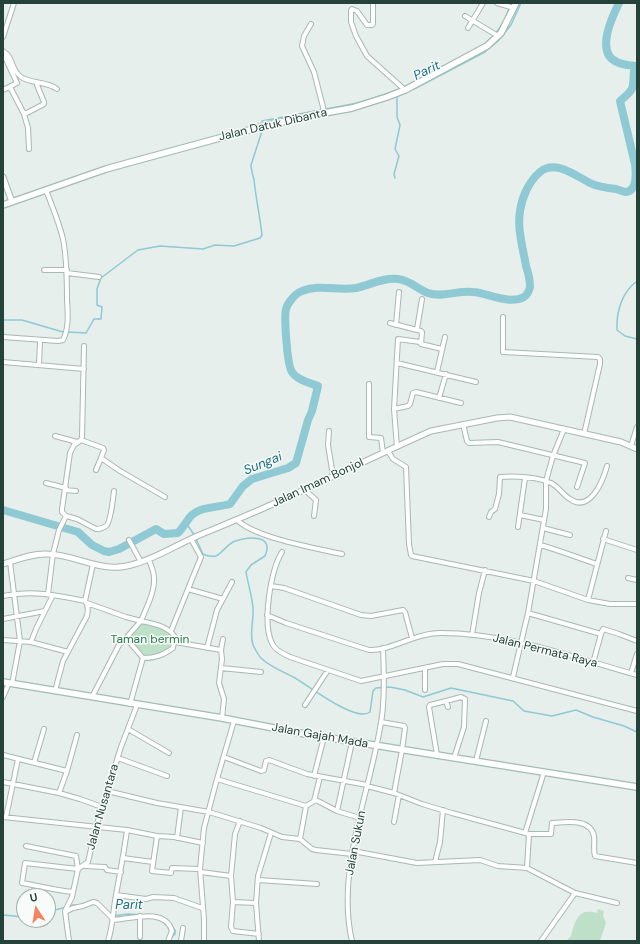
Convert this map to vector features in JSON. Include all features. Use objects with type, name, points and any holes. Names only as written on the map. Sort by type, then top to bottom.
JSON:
[{"type":"main road","name":"Jalan Datuk Dibanta","points":[[3,205],[106,169],[260,127],[361,106],[404,90],[487,46],[498,36],[515,6]]},
{"type":"main road","name":"Jalan Gajah Mada","points":[[8,683],[55,692],[222,718],[376,746],[637,787]]},
{"type":"street","points":[[3,37],[14,3]]},
{"type":"street","points":[[373,3],[372,25],[367,25],[358,11],[352,9],[351,22],[356,36],[367,56],[404,90]]},
{"type":"street","points":[[468,28],[484,3]]},
{"type":"street","points":[[497,3],[515,6]]},
{"type":"street","points":[[465,16],[498,36]]},
{"type":"street","points":[[311,24],[304,36],[302,46],[314,72],[324,113]]},
{"type":"street","points":[[3,52],[18,83],[3,90]]},
{"type":"street","points":[[3,52],[10,57],[14,69],[21,76],[31,81],[52,86],[57,89]]},
{"type":"street","points":[[24,114],[44,104],[37,85]]},
{"type":"street","points":[[10,87],[24,114],[28,128],[29,150]]},
{"type":"street","points":[[3,177],[12,202]]},
{"type":"street","points":[[3,337],[58,341],[63,340],[64,337],[68,316],[67,271],[60,228],[46,190]]},
{"type":"street","points":[[44,270],[67,271],[99,277]]},
{"type":"street","points":[[396,325],[399,292]]},
{"type":"street","points":[[417,329],[422,299]]},
{"type":"street","points":[[503,318],[503,352],[599,358],[600,364],[584,434]]},
{"type":"street","points":[[390,324],[417,329],[422,332],[420,342]]},
{"type":"street","points":[[437,372],[445,337]]},
{"type":"street","points":[[39,365],[40,340]]},
{"type":"street","points":[[397,446],[394,409],[398,340],[420,342],[422,344],[442,349]]},
{"type":"street","points":[[84,346],[82,437],[72,447],[70,453],[62,512],[66,516],[77,518],[96,529],[105,527],[108,524],[110,517],[114,491]]},
{"type":"street","points":[[3,362],[84,369]]},
{"type":"street","points":[[397,363],[476,382]]},
{"type":"street","points":[[439,398],[446,374]]},
{"type":"street","points":[[369,384],[369,437],[381,438],[385,452],[406,467],[409,544],[411,556],[534,581],[588,600],[610,604],[637,604]]},
{"type":"street","points":[[394,409],[408,406],[414,392],[460,403]]},
{"type":"street","name":"Jalan Imam Bonjol","points":[[3,564],[37,554],[53,554],[110,567],[124,566],[149,560],[194,537],[237,520],[431,431],[464,424],[504,417],[564,429],[631,446],[637,449]]},
{"type":"street","points":[[464,424],[467,441],[469,443],[498,442],[585,463],[577,487]]},
{"type":"street","points":[[631,446],[637,427]]},
{"type":"street","points":[[513,677],[528,613],[543,528],[547,503],[546,481],[553,456],[564,429]]},
{"type":"street","points":[[329,431],[328,445],[333,476]]},
{"type":"street","points":[[56,436],[102,448],[104,450],[96,470]]},
{"type":"street","points":[[101,458],[120,471],[165,497]]},
{"type":"street","points":[[489,517],[491,512],[495,509],[500,494],[500,477],[546,481],[555,485],[571,500],[584,502],[589,500],[600,486],[607,466]]},
{"type":"street","points":[[518,526],[525,478]]},
{"type":"street","points":[[46,484],[76,491]]},
{"type":"street","points":[[304,490],[316,500],[314,516]]},
{"type":"street","points":[[520,515],[544,520]]},
{"type":"street","points":[[48,594],[53,554],[59,530],[66,516]]},
{"type":"street","points":[[237,520],[245,527],[264,534],[342,554]]},
{"type":"street","points":[[543,528],[570,535]]},
{"type":"street","points":[[588,600],[606,531]]},
{"type":"street","points":[[171,631],[201,557],[194,537]]},
{"type":"street","points":[[129,540],[141,562]]},
{"type":"street","points":[[604,540],[637,550]]},
{"type":"street","points":[[540,545],[553,548],[573,557],[597,564]]},
{"type":"street","points":[[282,552],[271,586],[267,622],[270,639],[273,645],[277,650],[290,657],[361,681],[448,663],[458,664],[513,677],[637,711]]},
{"type":"street","points":[[92,697],[120,645],[141,620],[151,597],[154,585],[154,576],[149,560]]},
{"type":"street","points":[[3,697],[20,641],[10,562]]},
{"type":"street","points":[[55,692],[61,666],[87,616],[88,610],[86,602],[93,564]]},
{"type":"street","points":[[472,635],[478,598],[485,570]]},
{"type":"street","points":[[628,578],[637,580]]},
{"type":"street","points":[[207,648],[217,610],[232,582]]},
{"type":"street","points":[[271,586],[284,588],[361,615],[371,616],[403,610],[405,612],[412,638]]},
{"type":"street","points":[[188,589],[223,599]]},
{"type":"street","points":[[3,596],[13,594],[48,594],[86,602],[126,617],[166,628],[171,631],[175,638],[175,642],[173,648],[160,656],[143,658],[126,638]]},
{"type":"street","points":[[30,642],[53,595]]},
{"type":"street","points":[[3,619],[45,611]]},
{"type":"street","points":[[528,613],[600,634]]},
{"type":"street","name":"Jalan Permata Raya","points":[[267,616],[366,649],[373,650],[383,648],[412,638],[439,633],[472,635],[521,643],[637,675]]},
{"type":"street","points":[[593,663],[600,634],[603,630],[637,641]]},
{"type":"street","points":[[222,718],[224,699],[219,683],[223,639]]},
{"type":"street","points":[[3,640],[30,642],[68,652]]},
{"type":"street","points":[[175,642],[221,650]]},
{"type":"street","name":"Jalan Sukun","points":[[352,941],[347,916],[347,896],[352,853],[381,722],[384,690],[383,648]]},
{"type":"street","points":[[631,674],[637,654]]},
{"type":"street","points":[[130,704],[143,658]]},
{"type":"street","points":[[221,668],[261,672]]},
{"type":"street","points":[[424,690],[426,668]]},
{"type":"street","points":[[306,705],[328,670]]},
{"type":"street","points":[[437,755],[429,707],[430,705],[461,697],[465,699],[464,727],[454,758]]},
{"type":"street","points":[[446,701],[448,707]]},
{"type":"street","name":"Jalan Nusantara","points":[[78,869],[85,866],[88,862],[102,807],[137,705]]},
{"type":"street","points":[[476,761],[486,720]]},
{"type":"street","points":[[204,941],[200,871],[204,828],[234,721]]},
{"type":"street","points":[[381,722],[405,727],[394,793]]},
{"type":"street","points":[[34,763],[44,729]]},
{"type":"street","points":[[128,729],[169,752]]},
{"type":"street","points":[[59,793],[77,735]]},
{"type":"street","points":[[314,801],[324,737]]},
{"type":"street","points":[[336,811],[352,742]]},
{"type":"street","points":[[3,755],[67,771]]},
{"type":"street","points":[[224,757],[261,771],[264,770],[266,762],[269,760],[286,767],[317,776],[367,785],[443,810],[527,833],[551,834],[552,823],[583,823],[590,828],[594,835],[595,856],[637,863]]},
{"type":"street","points":[[118,758],[167,776]]},
{"type":"street","points":[[18,759],[4,817],[127,830],[203,843]]},
{"type":"street","points":[[527,868],[527,833],[544,772]]},
{"type":"street","points":[[217,779],[306,806]]},
{"type":"street","points":[[3,782],[59,793],[102,807]]},
{"type":"street","points":[[107,792],[209,812],[261,828],[282,837],[300,839],[312,849],[316,850],[352,853],[417,863],[480,860],[498,866],[527,868],[575,893],[617,903]]},
{"type":"street","points":[[394,822],[399,795]]},
{"type":"street","points":[[300,839],[306,806],[316,800],[336,811],[360,818]]},
{"type":"street","points":[[177,838],[181,807]]},
{"type":"street","points":[[435,862],[439,848],[443,810]]},
{"type":"street","points":[[240,821],[235,834],[230,876],[233,902],[231,927],[232,930],[259,934]]},
{"type":"street","points":[[108,941],[127,830]]},
{"type":"street","points":[[259,941],[256,903],[258,880],[271,833]]},
{"type":"street","points":[[157,836],[152,871],[171,873],[172,868],[230,876]]},
{"type":"street","points":[[26,846],[74,855],[77,858],[78,869],[72,897],[66,905],[65,911],[69,941]]},
{"type":"street","points":[[123,858],[153,862]]},
{"type":"street","points":[[73,892],[52,890],[47,887],[22,883],[25,863],[78,869]]},
{"type":"street","points":[[85,866],[105,867],[107,870],[121,872]]},
{"type":"street","points":[[258,880],[317,884]]},
{"type":"street","points":[[541,941],[575,893]]},
{"type":"street","points":[[116,895],[146,899],[154,897],[174,898],[202,908]]},
{"type":"street","points":[[65,911],[93,902],[97,903],[113,918],[140,916],[162,918],[167,922],[172,931],[168,941]]},
{"type":"street","points":[[233,902],[256,903]]},
{"type":"street","points":[[140,916],[140,937]]},
{"type":"street","points":[[181,941],[183,928]]},
{"type":"green space","name":"Taman bermin","points":[[142,622],[157,626],[172,634],[173,640],[170,648],[156,655],[146,656],[128,638]]},
{"type":"green space","points":[[598,909],[604,911],[603,916],[606,923],[600,941],[566,941],[571,936],[575,923],[580,915],[586,912],[597,913]]},
{"type":"waterway","name":"Parit","points":[[414,89],[485,52],[498,41],[511,25],[521,3]]},
{"type":"waterway","name":"Sungai","points":[[3,510],[78,532],[92,545],[109,552],[119,549],[156,529],[164,534],[178,533],[194,513],[204,509],[230,504],[243,486],[252,479],[288,468],[296,463],[318,386],[304,381],[294,375],[290,368],[287,351],[286,309],[292,298],[302,291],[315,288],[349,289],[382,280],[393,279],[406,281],[428,293],[439,295],[473,292],[512,300],[524,297],[529,290],[530,284],[521,238],[519,218],[524,195],[536,176],[546,168],[552,167],[565,170],[590,183],[606,188],[625,192],[632,189],[634,185],[636,176],[635,164],[620,101],[630,92],[632,88],[635,66],[621,64],[610,57],[607,51],[606,43],[609,25],[619,3]]},
{"type":"waterway","name":"Parit","points":[[506,16],[509,9]]},
{"type":"waterway","name":"Parit","points":[[496,33],[503,23]]},
{"type":"waterway","name":"Parit","points":[[404,87],[412,83]]},
{"type":"waterway","name":"Parit","points":[[262,121],[358,103],[395,91]]},
{"type":"waterway","name":"Parit","points":[[395,178],[394,174],[399,156],[395,149],[400,125],[397,117],[397,96]]},
{"type":"waterway","points":[[67,332],[86,333],[94,319],[101,319],[102,307],[97,305],[97,289],[101,278],[138,250],[160,246],[203,249],[215,245],[234,246],[260,238],[262,235],[251,165],[263,128]]},
{"type":"waterway","points":[[637,281],[627,291],[621,303],[617,323],[617,330],[625,336],[637,339]]},
{"type":"waterway","points":[[3,320],[22,320],[63,332]]},
{"type":"waterway","points":[[186,523],[195,536]]},
{"type":"waterway","points":[[196,539],[203,554],[208,556],[216,556],[233,542],[239,540],[258,538],[266,543],[267,549],[265,556],[251,565],[246,572],[253,608],[251,636],[253,645],[260,657],[269,664],[344,708],[363,714],[370,712],[373,691],[376,688],[390,687],[405,690],[423,697],[451,688],[513,701],[524,711],[552,716],[576,710],[593,717],[624,726],[637,732]]},
{"type":"waterway","name":"Parit","points":[[56,910],[73,905],[80,905]]},
{"type":"waterway","name":"Parit","points":[[113,916],[128,914],[145,915]]},
{"type":"waterway","name":"Parit","points":[[3,915],[16,916]]},
{"type":"waterway","name":"Parit","points":[[171,938],[175,934],[175,930],[172,927]]}]
